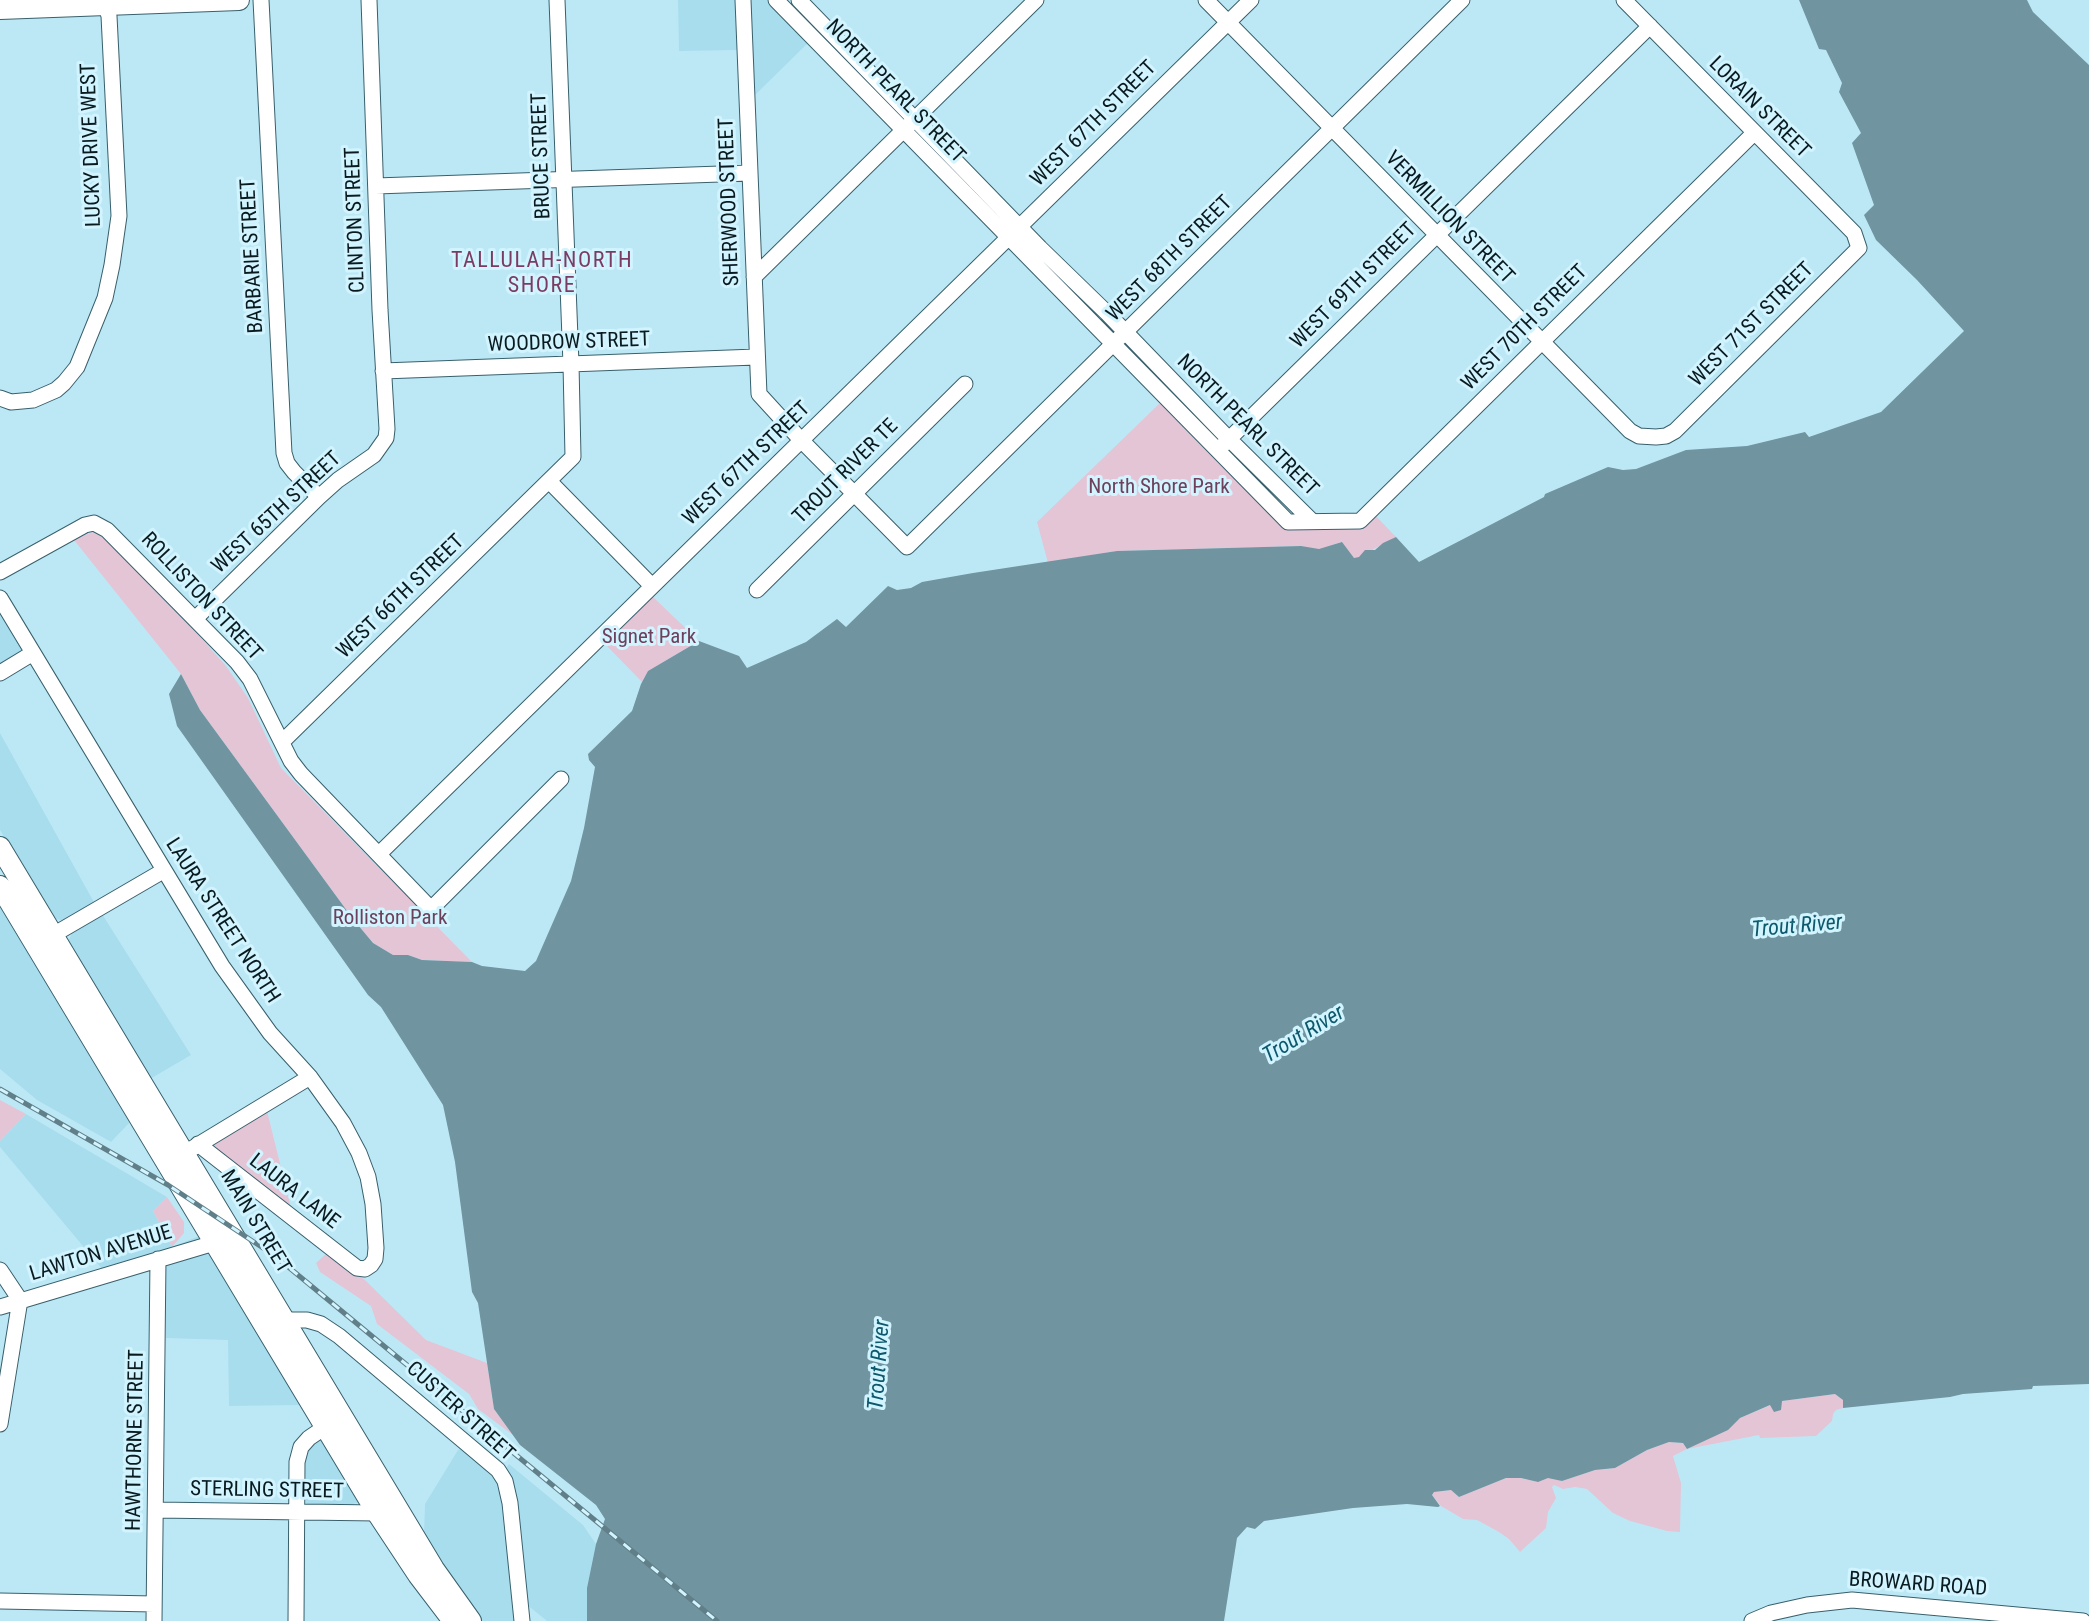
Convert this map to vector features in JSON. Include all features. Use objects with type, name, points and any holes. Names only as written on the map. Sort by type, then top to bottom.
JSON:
[{"type":"main road","points":[[0,9],[104,2],[239,0]]},
{"type":"main road","name":"MAIN STREET","points":[[0,847],[148,1093],[192,1149],[285,1320],[434,1569],[471,1621]]},
{"type":"main road","points":[[0,876],[10,885],[41,935],[84,986]]},
{"type":"main road","points":[[0,886],[377,1513],[418,1575],[453,1621]]},
{"type":"street","name":"BARBARIE STREET","points":[[261,0],[284,453],[287,463],[294,472],[319,497]]},
{"type":"street","name":"CLINTON STREET","points":[[369,0],[386,438]]},
{"type":"street","name":"BRUCE STREET","points":[[549,481],[573,457],[557,0]]},
{"type":"street","name":"SHERWOOD STREET","points":[[743,0],[759,394],[801,440]]},
{"type":"street","name":"NORTH PEARL STREET","points":[[776,0],[1112,345],[1223,445]]},
{"type":"street","name":"NORTH PEARL STREET","points":[[799,0],[1125,332],[1288,522],[1312,521]]},
{"type":"street","points":[[754,277],[1036,0]]},
{"type":"street","name":"VERMILLION STREET","points":[[1206,0],[1630,431],[1639,436],[1656,437],[1666,436],[1675,431]]},
{"type":"street","name":"WEST 67TH STREET","points":[[379,854],[1251,0]]},
{"type":"street","name":"WEST 68TH STREET","points":[[854,494],[907,547],[1462,0]]},
{"type":"street","name":"LORAIN STREET","points":[[1624,0],[1854,233],[1859,248]]},
{"type":"street","name":"LUCKY DRIVE WEST","points":[[0,398],[10,402],[33,400],[56,390],[64,383],[76,367],[105,298],[118,216],[109,16],[104,2]]},
{"type":"street","name":"WEST 69TH STREET","points":[[1223,445],[1650,26]]},
{"type":"street","name":"WEST 70TH STREET","points":[[1312,521],[1360,521],[1754,133]]},
{"type":"street","points":[[376,186],[749,173]]},
{"type":"street","name":"WEST 71ST STREET","points":[[1675,431],[1859,248]]},
{"type":"street","name":"WOODROW STREET","points":[[383,371],[756,357]]},
{"type":"street","name":"TROUT RIVER TE","points":[[757,590],[965,384]]},
{"type":"street","name":"WEST 65TH STREET","points":[[195,619],[319,497],[338,480],[374,455],[386,438]]},
{"type":"street","points":[[801,440],[854,494]]},
{"type":"street","points":[[549,481],[652,586]]},
{"type":"street","name":"WEST 66TH STREET","points":[[282,742],[549,481]]},
{"type":"street","name":"ROLLISTON STREET","points":[[0,572],[75,529],[94,523],[107,530],[237,662],[250,679],[282,742]]},
{"type":"street","name":"LAURA STREET NORTH","points":[[0,598],[222,966],[270,1033],[310,1077],[343,1123],[359,1153],[368,1177],[373,1204],[375,1260],[365,1269]]},
{"type":"street","points":[[0,673],[33,653]]},
{"type":"street","points":[[282,742],[301,774],[431,909],[561,779]]},
{"type":"street","points":[[53,935],[163,871]]},
{"type":"street","points":[[192,1149],[310,1077]]},
{"type":"street","points":[[130,1104],[148,1093]]},
{"type":"street","name":"LAURA LANE","points":[[192,1149],[357,1268],[365,1269]]},
{"type":"street","name":"LAWTON AVENUE","points":[[0,1307],[214,1243]]},
{"type":"street","name":"HAWTHORNE STREET","points":[[154,1621],[158,1259]]},
{"type":"street","points":[[0,1270],[20,1300],[0,1424]]},
{"type":"street","name":"CUSTER STREET","points":[[266,1329],[285,1320],[307,1320],[321,1324],[339,1336],[498,1470],[505,1480],[510,1503],[522,1621]]},
{"type":"street","points":[[296,1621],[297,1462],[301,1447],[309,1438],[342,1416]]},
{"type":"street","name":"STERLING STREET","points":[[156,1510],[377,1513]]},
{"type":"street","name":"BROWARD ROAD","points":[[1752,1621],[1771,1613],[1807,1605],[1852,1600],[2084,1621]]},
{"type":"street","points":[[0,1601],[154,1604]]},
{"type":"shaded area","points":[[678,0],[737,0],[739,50],[679,51]]},
{"type":"shaded area","points":[[748,0],[769,0],[808,43],[752,98]]},
{"type":"shaded area","points":[[0,612],[21,645],[21,651],[0,666]]},
{"type":"shaded area","points":[[0,733],[95,904],[64,921],[53,918],[0,830]]},
{"type":"shaded area","points":[[0,901],[132,1120],[111,1142],[37,1100],[0,1069]]},
{"type":"shaded area","points":[[102,914],[191,1055],[150,1079],[68,941],[73,931]]},
{"type":"shaded area","points":[[26,1114],[167,1197],[153,1211],[172,1247],[202,1235],[303,1405],[229,1406],[228,1340],[166,1338],[166,1267],[157,1254],[103,1270],[0,1147],[0,1141]]},
{"type":"shaded area","points":[[320,1433],[362,1502],[338,1507],[310,1506],[306,1503],[303,1465],[307,1451]]},
{"type":"shaded area","points":[[463,1448],[501,1481],[517,1621],[480,1621],[424,1535],[425,1504],[458,1450]]},
{"type":"shaded area","points":[[509,1464],[583,1525],[596,1544],[587,1588],[587,1621],[547,1621],[526,1604],[505,1469]]},
{"type":"green space","name":"North Shore Park","points":[[1161,402],[1285,530],[1352,529],[1366,523],[1375,515],[1396,537],[1353,558],[1341,542],[1319,550],[1301,546],[1117,551],[1048,563],[1037,522]]},
{"type":"green space","name":"Rolliston Park","points":[[92,532],[102,537],[193,629],[226,666],[248,698],[281,768],[472,962],[422,960],[408,955],[393,955],[373,943],[200,710],[181,674],[74,540]]},
{"type":"green space","name":"Signet Park","points":[[652,596],[699,641],[648,671],[642,682],[604,643]]},
{"type":"green space","points":[[0,1100],[26,1114],[0,1141]]},
{"type":"green space","points":[[267,1111],[292,1212],[216,1154],[213,1145]]},
{"type":"green space","points":[[167,1197],[184,1222],[184,1233],[172,1247],[153,1211]]},
{"type":"green space","points":[[328,1252],[365,1280],[426,1340],[487,1363],[494,1409],[513,1435],[478,1409],[469,1394],[377,1324],[371,1306],[320,1272],[316,1263]]},
{"type":"green space","points":[[1835,1394],[1843,1400],[1843,1408],[1836,1410],[1832,1421],[1816,1436],[1760,1438],[1759,1435],[1687,1449],[1727,1430],[1740,1418],[1771,1405],[1774,1411],[1782,1401]]},
{"type":"green space","points":[[1669,1442],[1683,1443],[1687,1449],[1673,1456],[1681,1483],[1680,1532],[1667,1531],[1630,1521],[1613,1513],[1587,1489],[1575,1487],[1563,1489],[1554,1485],[1552,1487],[1556,1498],[1548,1512],[1546,1528],[1520,1552],[1509,1539],[1499,1532],[1477,1520],[1463,1519],[1441,1506],[1432,1495],[1434,1492],[1451,1490],[1459,1497],[1506,1478],[1521,1478],[1538,1482],[1548,1477],[1562,1481],[1595,1470],[1615,1468],[1647,1450]]},
{"type":"water","name":"Trout River","points":[[1799,0],[2027,0],[2033,12],[2089,65],[2089,1384],[2033,1386],[2032,1389],[1963,1394],[1843,1408],[1843,1400],[1835,1394],[1782,1401],[1781,1410],[1774,1412],[1770,1405],[1740,1418],[1728,1430],[1687,1449],[1683,1443],[1669,1442],[1647,1450],[1615,1468],[1595,1470],[1562,1481],[1548,1478],[1538,1482],[1521,1478],[1506,1478],[1459,1497],[1451,1490],[1434,1492],[1432,1495],[1440,1506],[1438,1507],[1407,1504],[1353,1508],[1264,1521],[1255,1529],[1247,1527],[1237,1538],[1224,1621],[587,1621],[587,1588],[596,1544],[605,1519],[596,1505],[520,1445],[494,1409],[478,1303],[472,1292],[455,1162],[443,1105],[381,1007],[368,995],[177,726],[169,694],[181,674],[200,710],[373,943],[393,955],[408,955],[422,960],[472,962],[482,966],[525,971],[536,961],[571,881],[584,828],[595,767],[589,760],[588,754],[632,711],[648,671],[699,641],[739,656],[747,668],[806,642],[837,619],[846,627],[888,586],[897,590],[911,588],[922,582],[1117,551],[1301,546],[1319,549],[1342,542],[1354,558],[1359,557],[1365,550],[1375,550],[1396,537],[1419,562],[1544,497],[1545,494],[1608,467],[1623,470],[1636,469],[1686,450],[1747,446],[1805,432],[1809,437],[1881,412],[1964,331],[1876,240],[1864,215],[1874,205],[1852,143],[1861,133],[1839,92],[1842,83],[1826,50],[1819,49]]},
{"type":"railway","points":[[0,1089],[168,1185],[275,1256],[717,1621]]},
{"type":"district","name":"TALLULAH-NORTH SHORE","points":[[542,274]]}]
